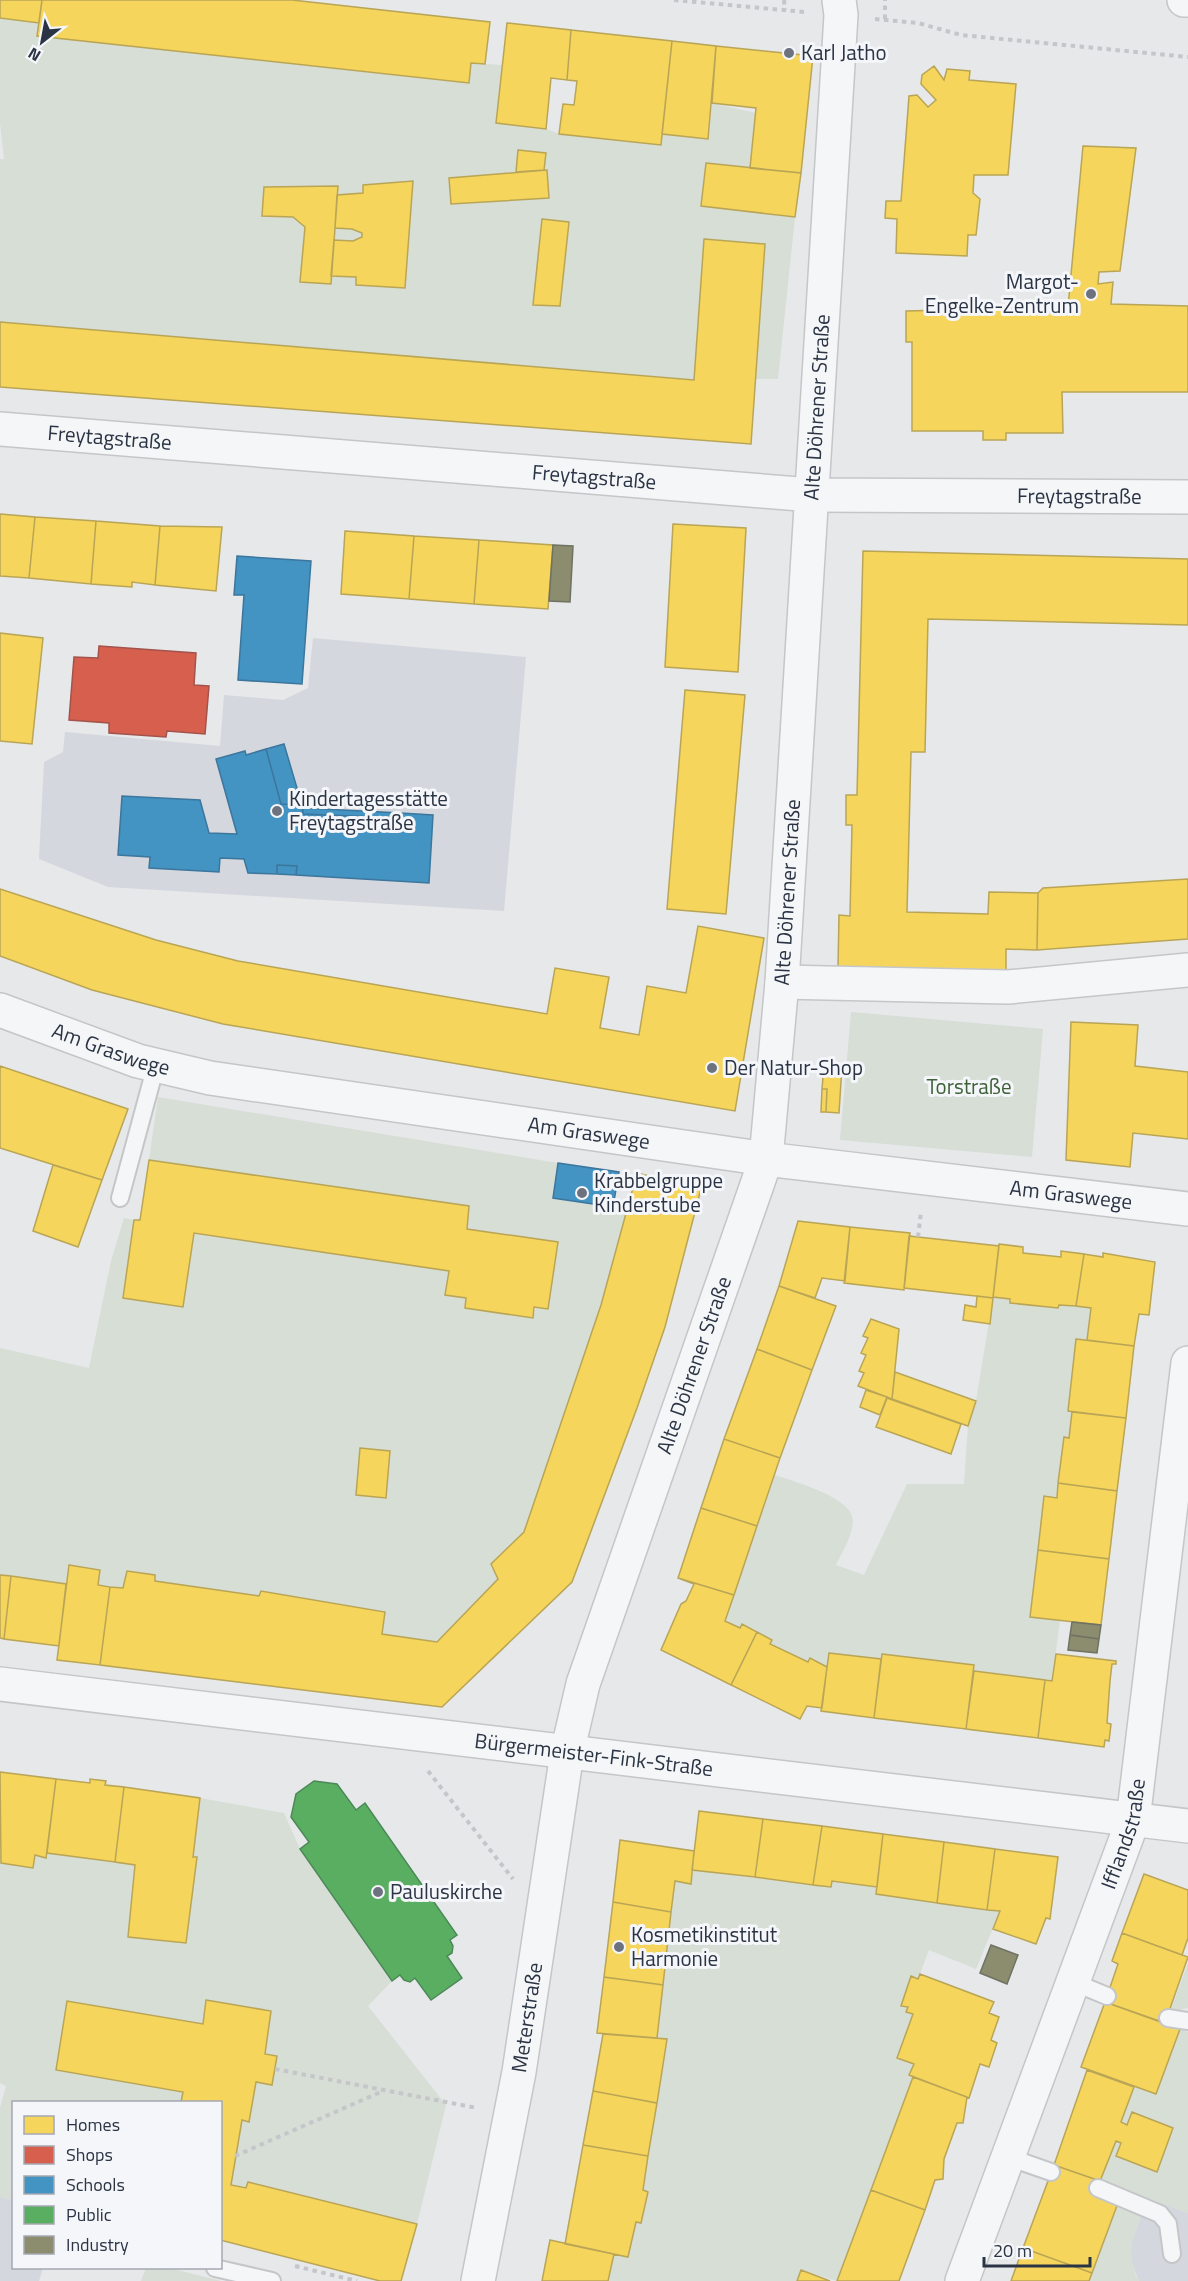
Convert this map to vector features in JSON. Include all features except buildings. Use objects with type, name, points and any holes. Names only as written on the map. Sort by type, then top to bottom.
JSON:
[{"type":"street","name":"Alte Döhrener Straße","points":[[567,1753],[583,1684],[766,1159],[782,982],[840,8]]},
{"type":"street","name":"Freytagstraße","points":[[0,429],[812,495],[1188,497]]},
{"type":"street","points":[[782,982],[1008,987],[1188,970]]},
{"type":"street","name":"Am Graswege","points":[[0,1010],[74,1040],[156,1065],[210,1078],[766,1159],[1188,1209]]},
{"type":"street","name":"Ifflandstraße","points":[[962,2281],[1133,1820],[1188,1363]]},
{"type":"street","name":"Bürgermeister-Fink-Straße","points":[[0,1684],[1188,1826]]},
{"type":"street","name":"Meterstraße","points":[[478,2281],[511,2114],[567,1753]]},
{"type":"lane","points":[[120,1198],[156,1065]]},
{"type":"lane","points":[[1073,1982],[1107,1996]]},
{"type":"lane","points":[[1168,2018],[1188,2021]]},
{"type":"lane","points":[[1008,2157],[1051,2172]]},
{"type":"lane","points":[[1098,2188],[1160,2214],[1168,2224],[1172,2254]]},
{"type":"lane","points":[[219,2269],[272,2281]]},
{"type":"path","points":[[675,0],[785,10],[840,8],[885,20],[918,23],[961,35],[1188,57]]},
{"type":"path","points":[[784,0],[785,10]]},
{"type":"path","points":[[885,0],[885,20]]},
{"type":"path","points":[[398,1732],[543,1917]]},
{"type":"path","points":[[275,2069],[511,2114]]},
{"type":"path","points":[[235,2156],[384,2090]]},
{"type":"path","points":[[284,2263],[357,2281]]},
{"type":"shaded area","name":"Kindertagesstätte Freytagstraße","points":[[313,638],[526,657],[504,911],[108,887],[39,859],[44,762],[63,752],[65,732],[220,746],[224,695],[283,700],[308,688]]},
{"type":"shaded area","points":[[1100,2181],[1188,2213],[1188,2281],[1139,2281],[1130,2259],[1130,2247],[1142,2212]]},
{"type":"shaded area","points":[[0,2197],[12,2200],[12,2269],[43,2269],[39,2281],[0,2281]]},
{"type":"green space","points":[[0,18],[39,23],[37,36],[468,83],[471,63],[502,65],[496,123],[546,129],[560,134],[662,134],[708,139],[712,103],[756,113],[750,168],[706,163],[701,206],[795,217],[778,379],[755,379],[704,240],[694,380],[0,322],[0,159],[4,159],[0,123]]},
{"type":"green space","name":"Torstraße","points":[[851,1012],[1043,1029],[1032,1157],[840,1140]]},
{"type":"green space","points":[[158,1097],[558,1163],[553,1198],[627,1210],[601,1305],[524,1532],[491,1564],[498,1579],[437,1642],[382,1634],[385,1612],[261,1591],[259,1596],[155,1581],[123,1588],[98,1585],[99,1570],[69,1565],[66,1584],[0,1575],[0,1348],[89,1368],[111,1261],[124,1218],[134,1220],[123,1298],[183,1307],[194,1233],[449,1271],[445,1295],[466,1298],[465,1308],[533,1318],[557,1242],[467,1229],[468,1206],[149,1160]]},
{"type":"green space","points":[[993,1297],[1010,1299],[1010,1303],[1058,1308],[1059,1305],[1091,1308],[1087,1340],[1076,1339],[1068,1411],[1072,1412],[1069,1438],[1064,1438],[1057,1498],[1044,1497],[1030,1616],[1060,1620],[1052,1681],[974,1671],[974,1665],[882,1654],[881,1659],[829,1653],[827,1667],[808,1662],[770,1644],[772,1640],[742,1625],[740,1628],[725,1621],[775,1475],[818,1490],[848,1509],[852,1516],[852,1528],[836,1565],[864,1575],[907,1484],[964,1484],[968,1426],[976,1401]]},
{"type":"green space","points":[[200,1798],[284,1813],[300,1849],[392,1981],[368,2006],[446,2105],[417,2224],[248,2182],[246,2188],[231,2185],[242,2120],[249,2122],[256,2082],[272,2084],[277,2056],[265,2054],[271,2012],[207,2000],[203,2024],[67,2001],[56,2070],[183,2092],[181,2101],[12,2101],[12,2200],[0,2197],[0,2108],[6,2086],[0,2083],[0,1854],[2,1854],[1,1863],[33,1867],[35,1855],[46,1858],[47,1853],[135,1865],[128,1936],[186,1943],[197,1857],[193,1857]]},
{"type":"green space","points":[[692,1870],[831,1887],[832,1881],[877,1887],[876,1894],[1000,1911],[976,1969],[929,1950],[918,1979],[911,1977],[901,2005],[908,2007],[907,2012],[913,2014],[897,2058],[914,2064],[909,2075],[913,2077],[837,2281],[801,2270],[797,2281],[608,2281],[614,2254],[636,2222],[641,2223],[648,2192],[643,2190],[667,2039],[657,2038],[675,1881],[691,1883]]},
{"type":"green space","points":[[1188,1963],[1188,2008],[1170,2012]]},
{"type":"green space","points":[[1180,2029],[1188,2032],[1188,2213],[1100,2181],[1116,2141],[1121,2143],[1116,2156],[1157,2171],[1173,2128],[1132,2112],[1127,2125],[1121,2122],[1134,2087],[1156,2094]]},
{"type":"green space","points":[[1118,2203],[1142,2212],[1133,2238],[1131,2255],[1139,2281],[1089,2281]]},
{"type":"green space","points":[[146,2269],[173,2269],[221,2281],[141,2281]]},
{"type":"place","name":"Karl Jatho","points":[[789,53]]},
{"type":"place","name":"Margot- Engelke-Zentrum","points":[[1091,294]]},
{"type":"place","name":"Kindertagesstätte Freytagstraße","points":[[277,811]]},
{"type":"place","name":"Der Natur-Shop","points":[[712,1068]]},
{"type":"place","name":"Krabbelgruppe Kinderstube","points":[[582,1193]]},
{"type":"place","name":"Pauluskirche","points":[[378,1892]]},
{"type":"place","name":"Kosmetikinstitut Harmonie","points":[[619,1947]]}]
